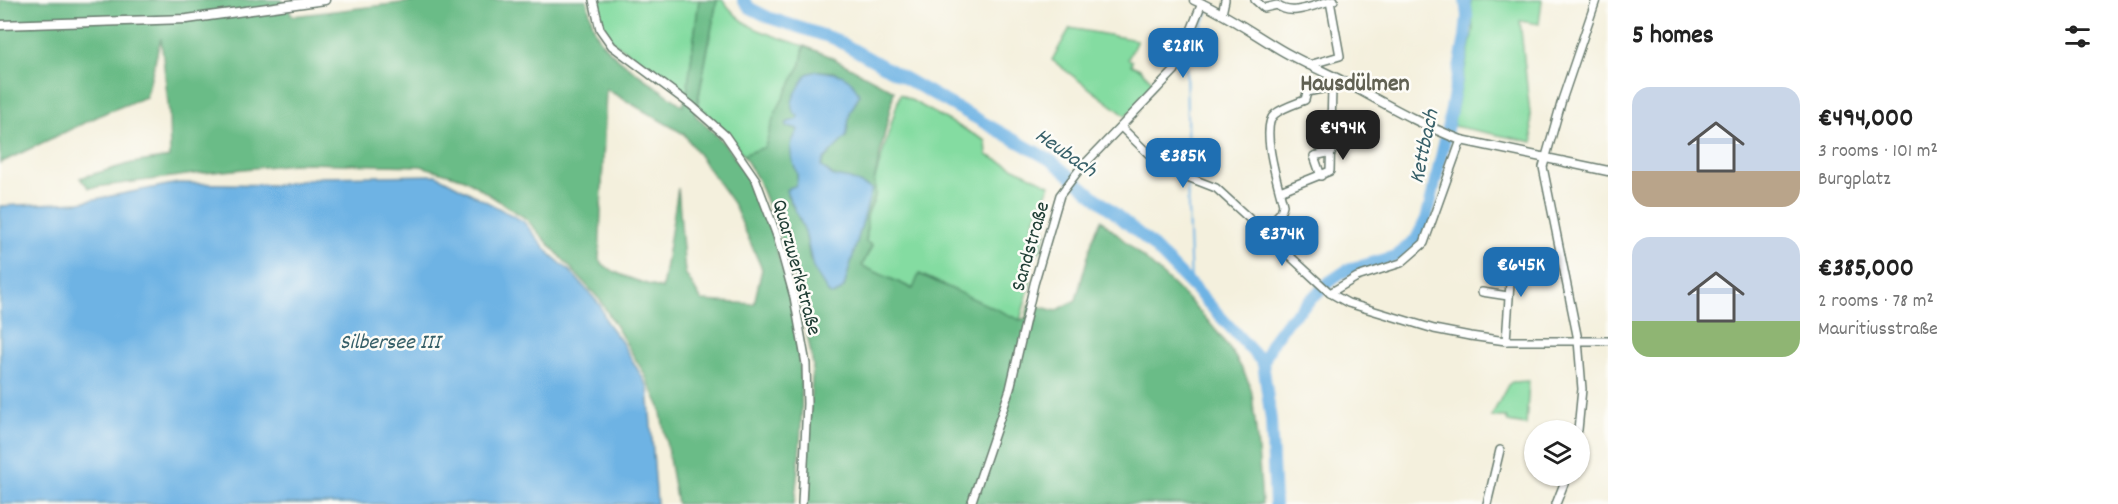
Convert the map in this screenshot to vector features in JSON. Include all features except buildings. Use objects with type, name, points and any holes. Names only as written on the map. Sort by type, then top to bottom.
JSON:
[{"type":"main road","points":[[0,25],[187,19],[325,0]]},
{"type":"main road","points":[[1207,6],[1334,82],[1440,132],[1458,139],[1608,171]]},
{"type":"street","name":"Quarzwerkstraße","points":[[594,0],[600,29],[612,46],[691,105],[725,135],[756,180],[777,236],[794,297],[806,364],[807,405],[802,504]]},
{"type":"street","name":"Sandstraße","points":[[971,504],[1010,389],[1034,284],[1060,195],[1079,170],[1174,70],[1207,6],[1225,0]]},
{"type":"street","points":[[1256,0],[1264,8],[1277,5],[1290,11],[1332,0],[1340,56],[1309,65]]},
{"type":"street","points":[[1579,420],[1582,389],[1578,340],[1543,174],[1545,158],[1562,100],[1596,0]]},
{"type":"street","points":[[1263,231],[1281,212],[1283,205],[1268,139],[1269,121],[1275,114],[1305,100],[1307,92],[1334,82],[1330,171],[1280,191]]},
{"type":"street","points":[[1121,128],[1162,167],[1216,188],[1329,292],[1348,303],[1434,329],[1506,341],[1608,341]]},
{"type":"street","points":[[1329,292],[1357,277],[1401,263],[1424,243],[1458,139]]},
{"type":"street","points":[[1321,176],[1314,156],[1332,152]]},
{"type":"street","points":[[1506,341],[1512,255]]},
{"type":"street","points":[[1482,292],[1508,296]]},
{"type":"street","points":[[1487,504],[1500,450]]},
{"type":"street","points":[[1556,504],[1563,486]]},
{"type":"green space","points":[[0,0],[282,0],[293,16],[426,0],[587,0],[595,31],[606,47],[626,65],[683,106],[687,93],[699,0],[717,0],[695,115],[725,144],[748,179],[772,235],[789,296],[795,327],[801,385],[800,445],[794,504],[677,504],[660,407],[644,373],[600,300],[525,218],[465,179],[421,166],[303,163],[89,188],[80,178],[132,163],[170,157],[169,113],[161,38],[146,97],[107,112],[0,163]],"holes":[[[606,89],[684,134],[733,203],[762,269],[754,304],[702,301],[685,273],[678,188],[662,289],[619,274],[599,260]]]},
{"type":"green space","points":[[598,0],[699,0],[687,93],[613,42],[603,28]]},
{"type":"green space","points":[[717,0],[723,0],[740,19],[749,25],[804,46],[801,64],[774,116],[765,148],[743,155],[726,133],[697,107]]},
{"type":"green space","points":[[1471,0],[1542,0],[1539,24],[1520,21],[1533,142],[1453,126],[1473,30]]},
{"type":"green space","points":[[1070,28],[1137,40],[1128,59],[1132,61],[1131,65],[1140,69],[1156,85],[1126,116],[1052,60]]},
{"type":"green space","points":[[804,46],[827,55],[894,91],[874,182],[875,198],[867,216],[866,242],[872,245],[862,266],[913,289],[919,274],[1020,320],[1026,318],[1029,304],[1056,311],[1076,300],[1093,238],[1101,220],[1185,296],[1223,340],[1239,363],[1250,386],[1252,396],[1262,504],[803,504],[813,365],[801,301],[788,256],[757,178],[743,155],[765,147],[774,116],[801,64]],"holes":[[[818,71],[834,72],[859,96],[850,113],[846,137],[824,159],[821,166],[833,176],[850,179],[872,189],[844,287],[836,294],[810,260],[805,231],[787,195],[789,188],[795,186],[798,181],[796,168],[798,130],[787,127],[786,123],[798,119],[807,74]]]},
{"type":"green space","points":[[900,94],[986,141],[987,155],[1050,185],[1032,225],[1046,231],[1041,251],[1035,253],[1027,279],[1031,281],[1020,321],[920,274],[914,289],[862,266],[872,246],[866,242],[866,222],[875,198],[874,182]]},
{"type":"green space","points":[[1529,381],[1524,425],[1508,422],[1506,417],[1491,417],[1508,385],[1512,382]]},
{"type":"water","points":[[817,71],[843,76],[852,83],[859,95],[850,113],[846,137],[824,159],[821,166],[833,176],[850,179],[872,189],[844,287],[832,295],[829,294],[813,268],[805,231],[786,191],[795,186],[797,181],[791,149],[798,130],[786,127],[786,123],[798,119],[792,107],[794,96],[807,74]]},
{"type":"water","name":"Silbersee III","points":[[436,175],[523,221],[551,255],[571,272],[600,305],[607,323],[621,341],[648,387],[657,504],[0,504],[0,206],[80,202],[178,183],[277,185],[321,177]]},
{"type":"waterway","name":"Heubach","points":[[743,0],[750,8],[770,18],[835,39],[1052,161],[1148,241],[1263,363],[1271,420],[1275,504]]},
{"type":"waterway","name":"Kettbach","points":[[1263,363],[1273,341],[1287,322],[1329,282],[1347,270],[1396,256],[1416,239],[1426,219],[1444,144],[1465,38],[1467,16],[1465,0]]},
{"type":"waterway","points":[[1188,173],[1186,62],[1208,10]]},
{"type":"waterway","points":[[1187,182],[1191,285]]},
{"type":"district","name":"Hausdülmen","points":[[1355,82]]}]
